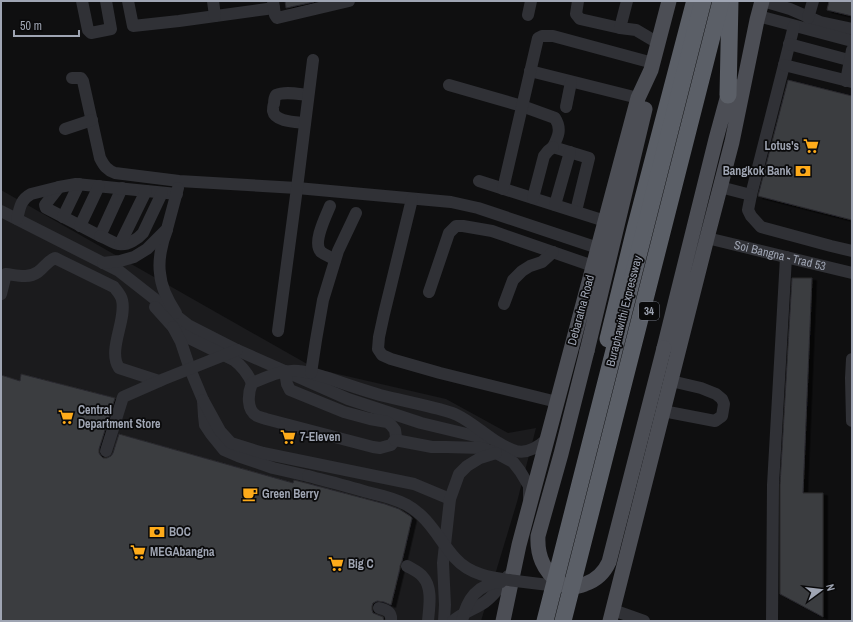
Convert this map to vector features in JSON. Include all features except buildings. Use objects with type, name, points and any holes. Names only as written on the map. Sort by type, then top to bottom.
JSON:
[{"type":"highway","points":[[540,621],[635,229],[694,1]]},
{"type":"highway","name":"Buraphawithi Expressway","points":[[545,621],[703,1]]},
{"type":"highway","name":"Buraphawithi Expressway","points":[[563,621],[721,1]]},
{"type":"highway","points":[[728,95],[730,1]]},
{"type":"highway","name":"34","points":[[571,621],[668,235],[730,1]]},
{"type":"main road","name":"Debaratna Road","points":[[503,621],[546,440],[638,98],[652,66],[669,1]]},
{"type":"main road","points":[[652,66],[647,103],[587,351],[561,454],[538,536],[539,553],[545,568],[554,578],[566,586],[582,585],[595,580],[601,575],[609,562],[728,95],[762,1]]},
{"type":"main road","points":[[611,616],[732,142],[757,18]]},
{"type":"main road","points":[[495,621],[509,596]]},
{"type":"street","points":[[82,1],[88,30],[91,33],[133,26],[215,16],[258,6],[273,5],[277,18],[349,1]]},
{"type":"street","points":[[106,1],[112,29]]},
{"type":"street","points":[[128,1],[133,26]]},
{"type":"street","points":[[213,1],[215,16]]},
{"type":"street","points":[[528,15],[531,1]]},
{"type":"street","points":[[578,1],[576,14],[580,19],[636,30],[658,43]]},
{"type":"street","points":[[620,28],[627,1]]},
{"type":"street","points":[[762,1],[791,5],[808,18],[852,29]]},
{"type":"street","points":[[808,18],[813,1]]},
{"type":"street","points":[[757,18],[794,26],[852,42]]},
{"type":"street","points":[[794,26],[748,210],[751,216],[761,227],[852,251]]},
{"type":"street","points":[[503,188],[538,38],[542,36],[553,36],[652,66]]},
{"type":"street","points":[[784,65],[849,81],[851,58],[789,44]]},
{"type":"street","points":[[278,331],[313,60]]},
{"type":"street","points":[[530,71],[638,98]]},
{"type":"street","points":[[72,78],[80,78],[84,81],[100,158],[108,170],[115,173],[179,181],[297,188],[451,202],[478,208],[598,248]]},
{"type":"street","points":[[566,107],[571,82]]},
{"type":"street","points":[[449,85],[522,106],[555,118],[560,129],[558,138],[553,147],[544,156],[533,198]]},
{"type":"street","points":[[305,123],[286,121],[277,118],[273,111],[274,98],[278,93],[308,95]]},
{"type":"street","points":[[64,129],[92,120]]},
{"type":"street","points":[[553,147],[588,158],[576,211]]},
{"type":"street","points":[[555,205],[570,152]]},
{"type":"street","points":[[179,181],[164,238],[160,273],[163,288],[176,323],[190,369],[203,400],[220,431],[231,443],[263,453],[414,484],[450,498]]},
{"type":"street","points":[[479,181],[605,220]]},
{"type":"street","points":[[17,219],[23,200],[27,196],[59,187],[79,184],[176,194]]},
{"type":"street","points":[[63,217],[79,184]]},
{"type":"street","points":[[80,226],[99,186]]},
{"type":"street","points":[[59,187],[45,205],[48,210],[100,236],[120,244],[128,243],[143,233],[162,193]]},
{"type":"street","points":[[720,187],[751,194]]},
{"type":"street","points":[[100,236],[122,188]]},
{"type":"street","points":[[120,244],[146,191]]},
{"type":"street","points":[[412,199],[379,337],[378,349],[382,355],[440,373],[557,402]]},
{"type":"street","points":[[330,206],[320,231],[319,247],[321,251],[335,260]]},
{"type":"street","points":[[1,211],[119,272],[132,281],[176,323],[184,336],[224,355],[239,364],[247,373],[252,383],[249,401],[255,415],[373,447],[386,447],[391,445],[395,440],[395,430],[387,422],[344,412],[290,390],[287,384],[285,371]]},
{"type":"street","points":[[311,373],[323,300],[338,251],[356,213]]},
{"type":"street","points":[[428,292],[449,233],[456,226],[492,231],[593,266]]},
{"type":"street","points":[[102,263],[120,261],[134,257],[147,249],[167,229]]},
{"type":"street","name":"Soi Bangna - Trad 53","points":[[707,238],[852,273]]},
{"type":"street","points":[[504,304],[513,280],[517,275],[530,266],[542,262],[553,252]]},
{"type":"street","points":[[772,621],[773,485],[786,257]]},
{"type":"street","points":[[1,294],[6,274],[28,276],[37,272],[48,261],[55,258],[114,287],[122,300],[123,310],[116,346],[116,364],[119,368],[159,381]]},
{"type":"street","points":[[176,323],[196,329],[237,350],[348,399],[429,425],[490,438]]},
{"type":"street","points":[[106,452],[123,397],[237,350]]},
{"type":"street","points":[[852,359],[852,421]]},
{"type":"street","points":[[252,383],[285,371],[311,373],[381,395],[456,414],[474,425],[490,438],[517,451],[532,450],[546,440]]},
{"type":"street","points":[[663,411],[715,421],[722,416],[724,404],[716,394],[701,388],[671,381]]},
{"type":"street","points":[[203,400],[205,424],[210,434],[224,450],[273,468],[389,497],[406,504],[419,512],[440,537],[456,560],[478,574],[489,578],[515,575],[566,586]]},
{"type":"street","points":[[395,440],[432,447],[446,446],[482,448],[514,462],[529,486],[528,513]]},
{"type":"street","points":[[444,621],[445,605],[443,563],[450,498],[459,474],[467,466],[480,458],[496,453]]},
{"type":"street","points":[[407,566],[423,577],[427,584],[429,591],[428,621]]},
{"type":"street","points":[[453,621],[462,614],[476,608],[486,601],[515,575]]},
{"type":"street","points":[[462,621],[468,602],[475,593],[486,585],[515,575]]},
{"type":"street","points":[[379,608],[387,610],[391,616],[391,621]]},
{"type":"street","points":[[611,616],[644,621]]},
{"type":"shaded area","points":[[1,190],[316,369],[446,399],[508,433],[536,428],[517,502],[481,621],[1,621]]},
{"type":"place","name":"Lotus's","points":[[811,146]]},
{"type":"place","name":"Bangkok Bank","points":[[803,171]]},
{"type":"place","name":"Central Department Store","points":[[66,417]]},
{"type":"place","name":"7-Eleven","points":[[288,437]]},
{"type":"place","name":"Green Berry","points":[[250,494]]},
{"type":"place","name":"BOC","points":[[157,532]]},
{"type":"place","name":"MEGAbangna","points":[[138,552]]},
{"type":"place","name":"Big C","points":[[336,564]]}]
